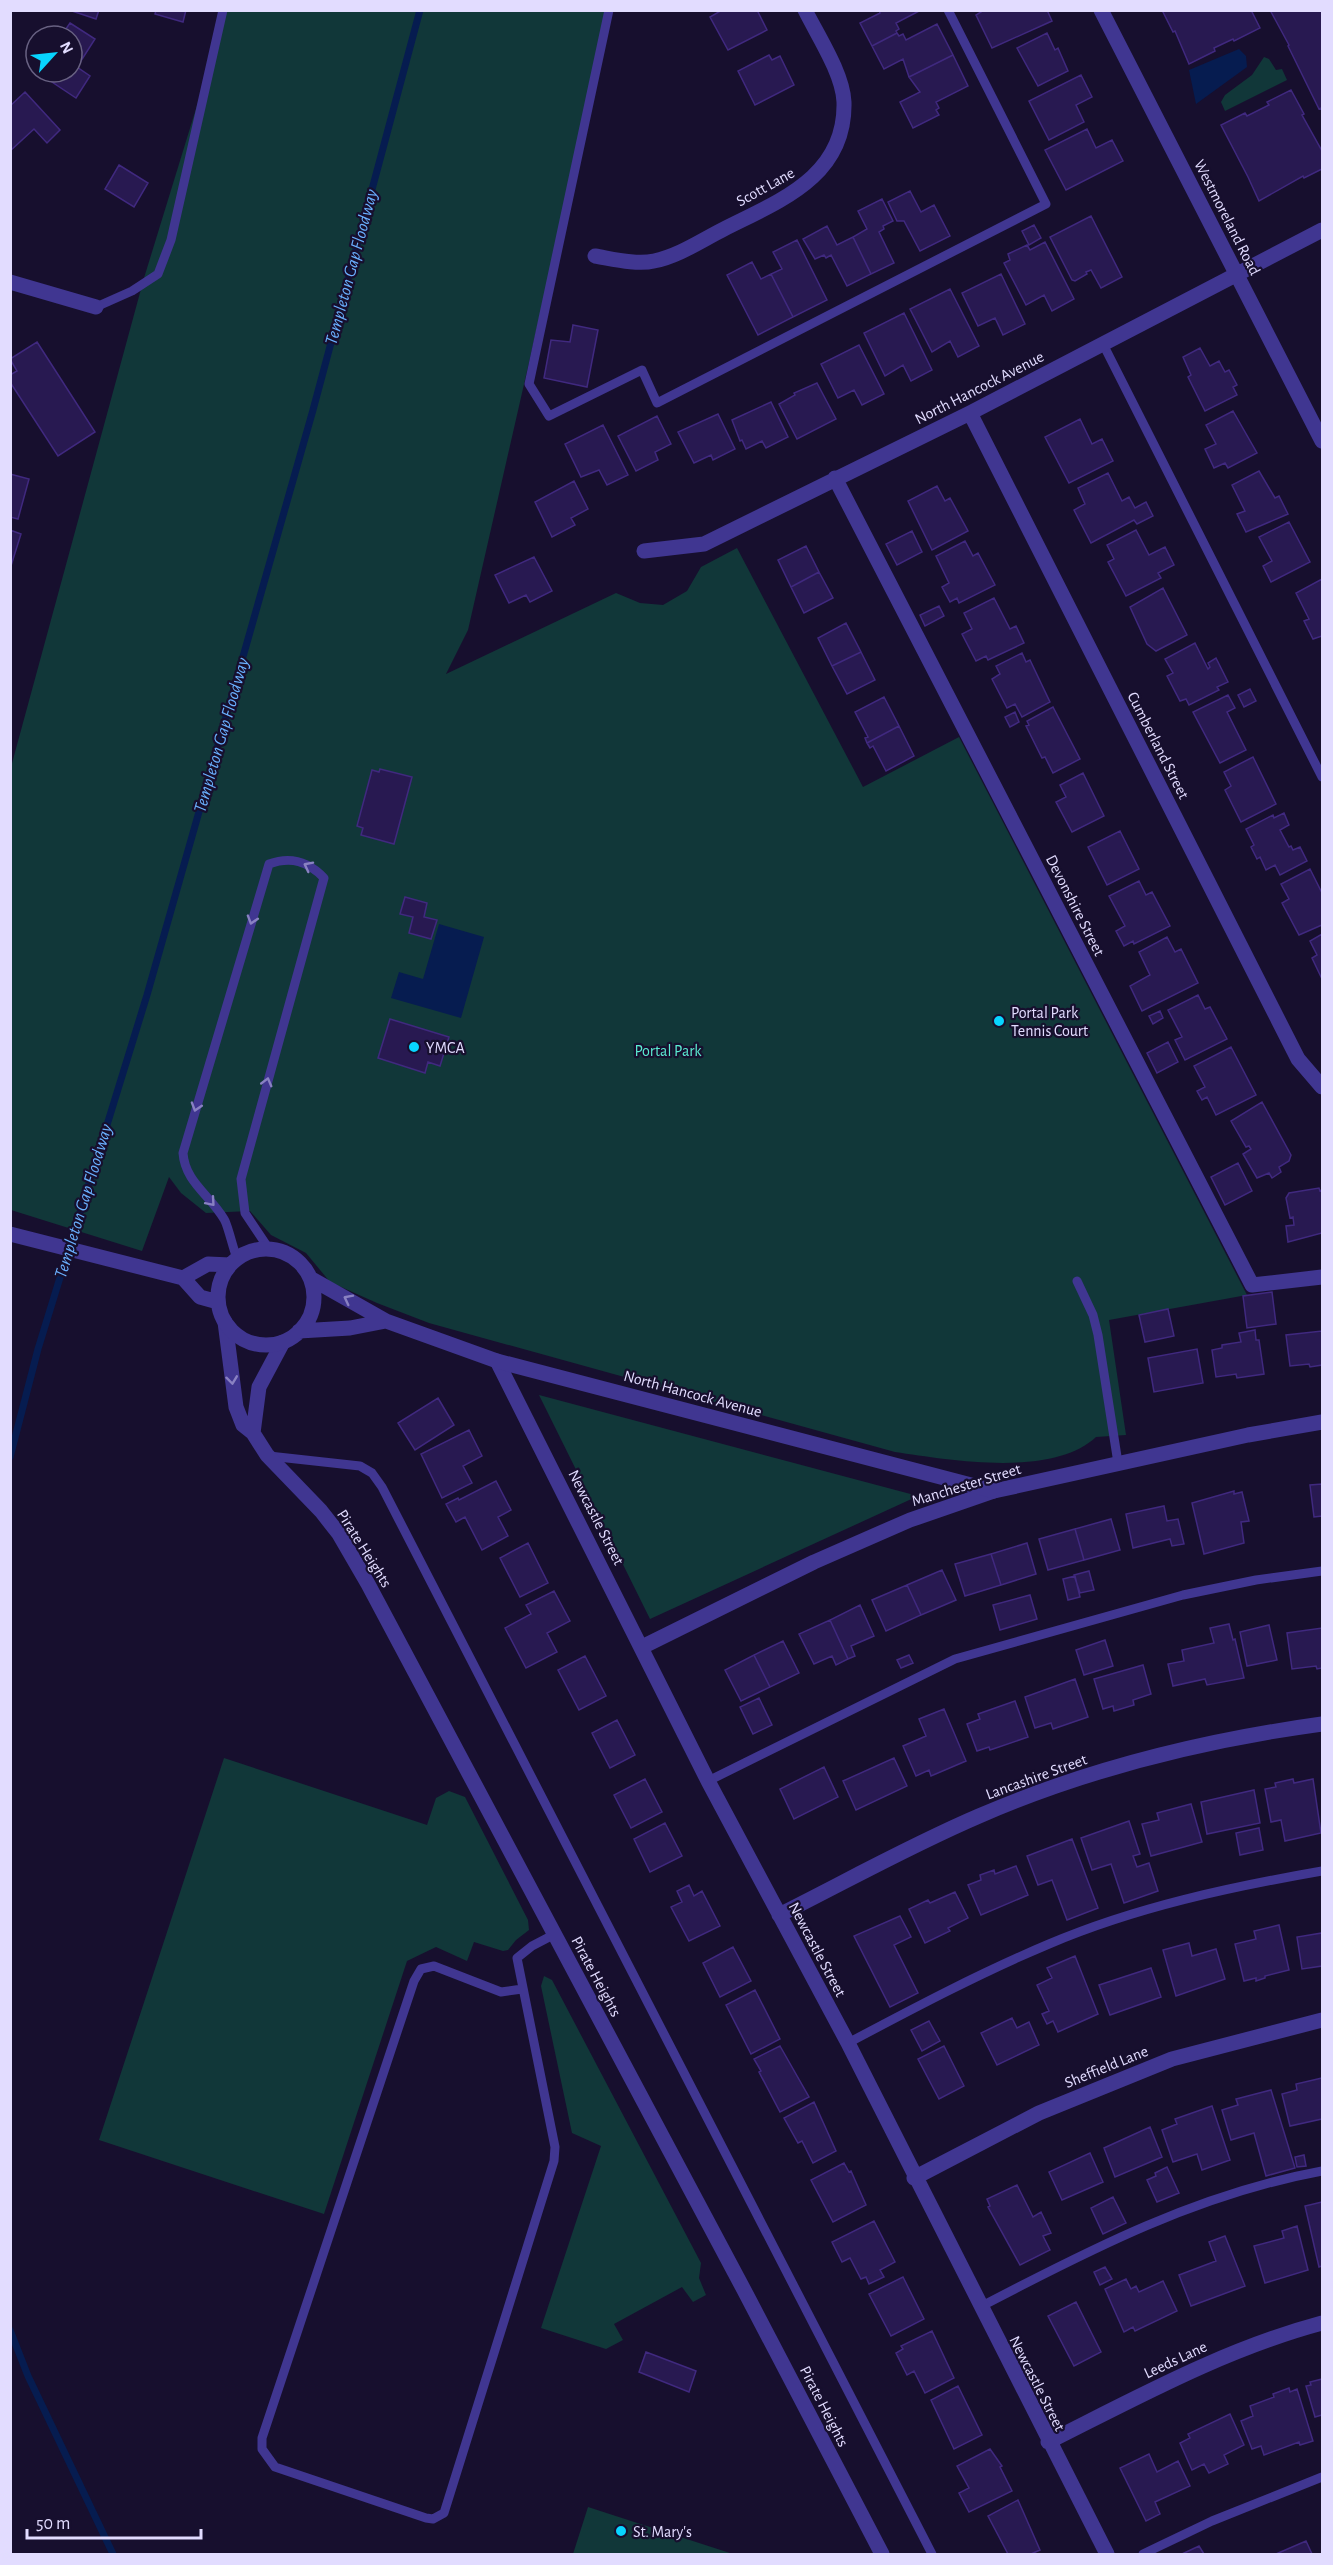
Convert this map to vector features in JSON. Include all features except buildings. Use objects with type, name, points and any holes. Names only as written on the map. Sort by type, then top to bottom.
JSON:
[{"type":"street","name":"Scott Lane","points":[[596,256],[653,262],[682,250],[788,196],[808,183],[823,166],[835,145],[842,124],[844,101],[839,78],[805,10]]},
{"type":"street","name":"Westmoreland Road","points":[[1101,10],[1323,441]]},
{"type":"street","name":"North Hancock Avenue","points":[[644,550],[704,544],[970,413],[1323,230]]},
{"type":"street","points":[[10,282],[96,307]]},
{"type":"street","name":"Cumberland Street","points":[[970,413],[1298,1059],[1323,1087]]},
{"type":"street","name":"Devonshire Street","points":[[835,478],[1252,1284],[1323,1277]]},
{"type":"street","points":[[10,1234],[183,1278],[200,1297],[218,1302]]},
{"type":"street","points":[[183,1278],[208,1264],[234,1262],[258,1249],[269,1249]]},
{"type":"street","name":"North Hancock Avenue","points":[[269,1249],[290,1255],[305,1269],[310,1278],[386,1322],[497,1360],[994,1491]]},
{"type":"street","points":[[234,1262],[221,1282],[218,1302],[225,1322],[245,1340],[264,1344],[283,1342]]},
{"type":"street","points":[[253,1433],[259,1387],[283,1342],[299,1331],[308,1320],[313,1306],[314,1292],[310,1278]]},
{"type":"street","name":"Pirate Heights","points":[[225,1322],[236,1407],[243,1425],[253,1433],[267,1455],[314,1502],[339,1534],[555,1934],[882,2554]]},
{"type":"street","name":"North Hancock Avenue","points":[[299,1331],[350,1328],[386,1322]]},
{"type":"street","name":"Newcastle Street","points":[[497,1360],[708,1781],[848,2043],[1048,2442],[1107,2554]]},
{"type":"street","name":"Manchester Street","points":[[642,1647],[814,1562],[899,1524],[994,1491],[1118,1463],[1323,1422]]},
{"type":"street","name":"Lancashire Street","points":[[779,1915],[980,1816],[1085,1777],[1206,1744],[1323,1724]]},
{"type":"street","name":"Sheffield Lane","points":[[915,2178],[1039,2113],[1172,2059],[1323,2020]]},
{"type":"street","name":"Leeds Lane","points":[[1048,2442],[1176,2377],[1227,2355],[1323,2324]]},
{"type":"lane","points":[[96,307],[132,291],[158,274],[171,240],[223,10]]},
{"type":"lane","points":[[609,10],[529,384],[549,416],[642,370],[657,403],[1046,204],[948,10]]},
{"type":"lane","points":[[1103,344],[1323,777]]},
{"type":"lane","points":[[234,1262],[226,1221],[190,1178],[184,1165],[183,1153],[269,864],[280,860],[298,861],[312,866],[324,878],[241,1179],[245,1213],[269,1249]]},
{"type":"lane","points":[[1077,1281],[1093,1315],[1098,1335],[1118,1463]]},
{"type":"lane","points":[[267,1455],[360,1466],[372,1473],[382,1487],[932,2554]]},
{"type":"lane","points":[[708,1781],[955,1659],[1183,1595],[1256,1580],[1323,1571]]},
{"type":"lane","points":[[848,2043],[945,1992],[1050,1944],[1122,1918],[1201,1895],[1323,1871]]},
{"type":"lane","points":[[522,1989],[501,1992],[434,1966],[421,1969],[414,1981],[262,2438],[262,2449],[275,2467],[426,2518],[433,2519],[444,2513],[555,2154],[517,1958],[532,1946],[555,1934]]},
{"type":"lane","points":[[980,2307],[1136,2228],[1202,2203],[1296,2176],[1323,2171]]},
{"type":"lane","points":[[1143,2554],[1212,2521],[1323,2478]]},
{"type":"green space","name":"Portal Park","points":[[226,11],[609,11],[468,630],[446,674],[616,593],[640,603],[663,605],[687,591],[701,567],[737,548],[863,787],[959,737],[1247,1295],[1109,1320],[1126,1435],[1096,1437],[1077,1450],[1054,1458],[1028,1462],[971,1462],[895,1452],[429,1323],[330,1282],[306,1253],[271,1235],[250,1211],[206,1213],[181,1193],[169,1177],[142,1251],[11,1210],[11,767],[144,278]]},
{"type":"green space","points":[[1264,57],[1269,59],[1276,70],[1282,69],[1287,80],[1225,111],[1221,102],[1225,95],[1252,75]]},
{"type":"green space","points":[[539,1395],[918,1496],[650,1619]]},
{"type":"green space","points":[[224,1758],[427,1825],[436,1798],[449,1791],[465,1797],[528,1920],[529,1930],[508,1950],[503,1951],[474,1942],[467,1961],[436,1947],[407,1961],[324,2214],[99,2140]]},
{"type":"green space","points":[[544,1976],[552,1980],[701,2263],[699,2278],[706,2295],[693,2302],[682,2287],[614,2324],[623,2340],[606,2349],[541,2328],[601,2146],[572,2133],[541,1986]]},
{"type":"green space","name":"St. Mary's","points":[[588,2507],[733,2554],[573,2554]]},
{"type":"water","points":[[1239,49],[1246,56],[1247,67],[1196,104],[1189,70]]},
{"type":"water","points":[[439,924],[484,937],[461,1018],[391,998],[399,972],[423,979]]},
{"type":"waterway","name":"Templeton Gap Floodway","points":[[10,1457],[38,1349],[147,995],[313,410],[420,10]]},
{"type":"waterway","name":"Templeton Gap Floodway","points":[[10,2330],[28,2376],[113,2554]]},
{"type":"place","name":"Portal Park Tennis Court","points":[[999,1021]]},
{"type":"place","name":"YMCA","points":[[414,1047]]},
{"type":"place","name":"St. Mary's","points":[[621,2531]]}]
